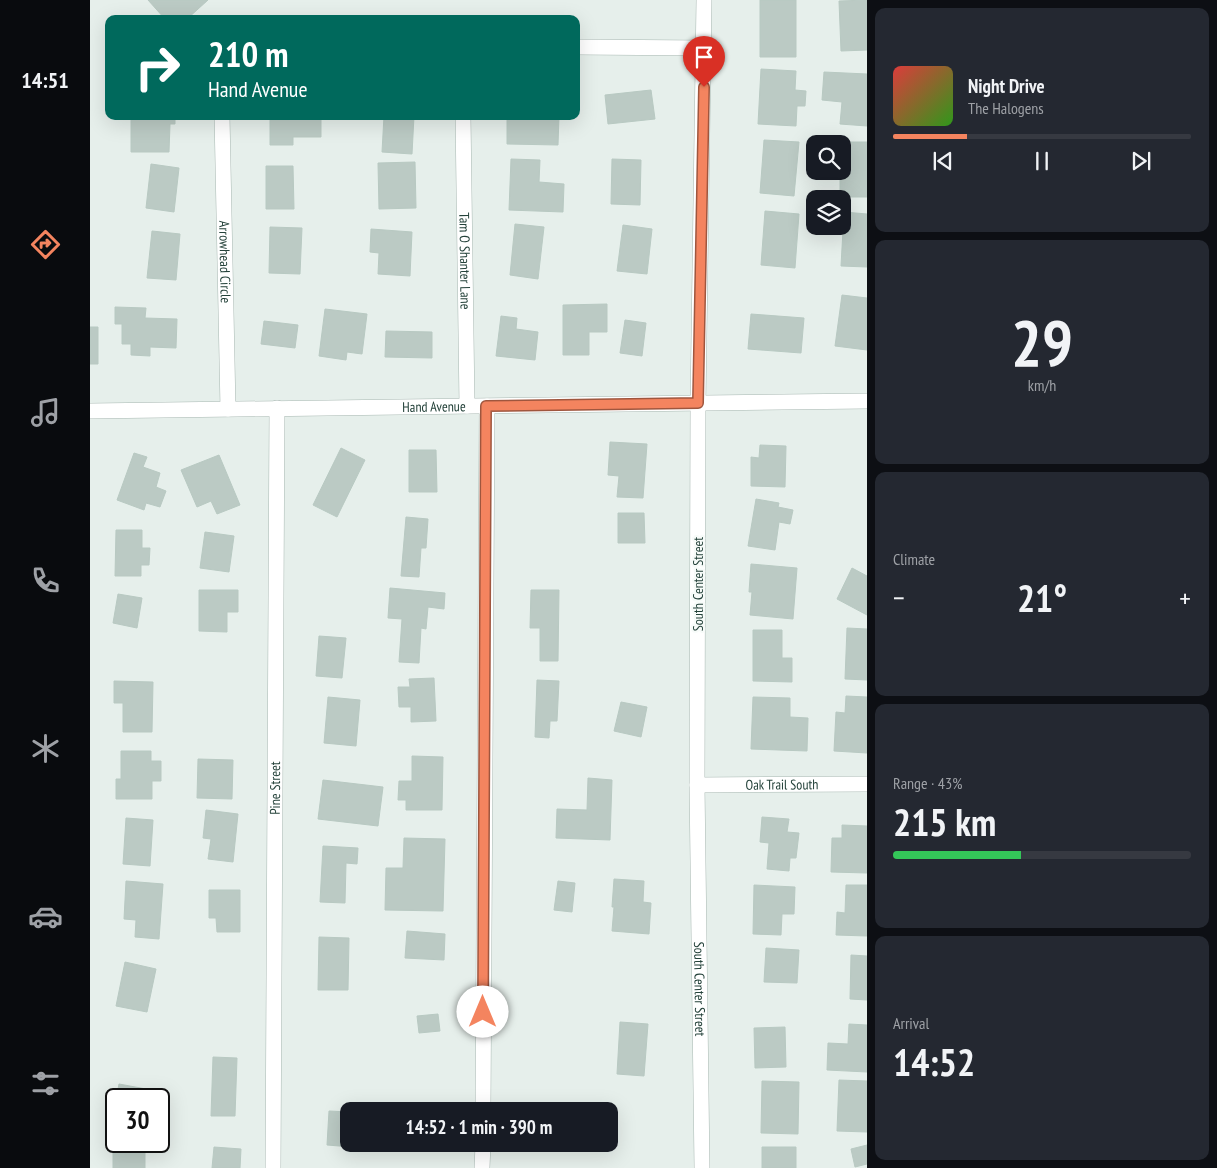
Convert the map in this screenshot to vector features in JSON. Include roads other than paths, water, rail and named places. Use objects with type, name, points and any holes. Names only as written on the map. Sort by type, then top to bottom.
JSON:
[{"type":"street","name":"South Center Street","points":[[702,1168],[697,784],[698,403],[704,0]]},
{"type":"street","points":[[580,48],[704,48]]},
{"type":"street","name":"Arrowhead Circle","points":[[222,120],[228,409]]},
{"type":"street","name":"Tam O Shanter Lane","points":[[463,120],[467,406]]},
{"type":"street","name":"Hand Avenue","points":[[90,410],[867,401]]},
{"type":"street","points":[[483,1102],[486,406]]},
{"type":"street","name":"Pine Street","points":[[273,1168],[277,408]]},
{"type":"street","name":"Oak Trail South","points":[[697,784],[867,784]]},
{"type":"street","points":[[482,1152],[482,1168]]}]
